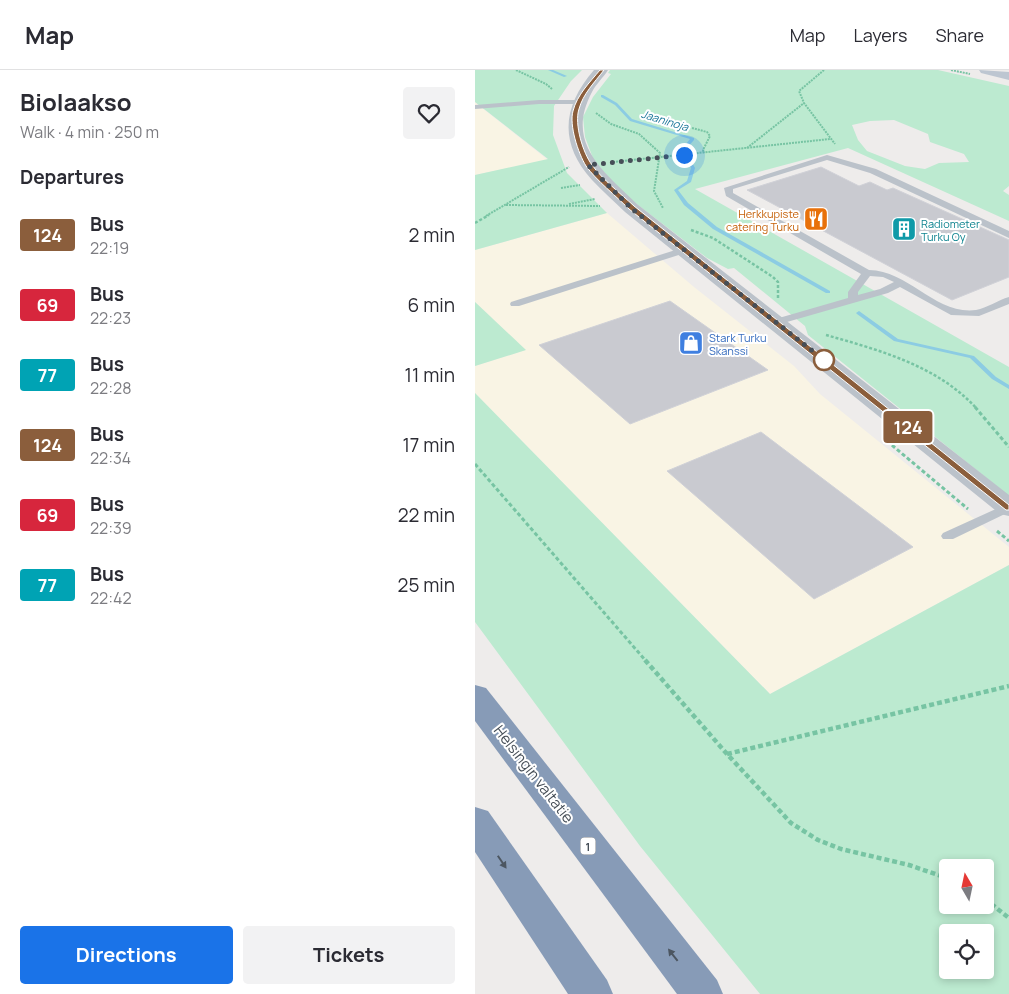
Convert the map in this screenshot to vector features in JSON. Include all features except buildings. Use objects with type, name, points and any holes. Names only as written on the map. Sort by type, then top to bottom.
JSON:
[{"type":"highway","name":"Helsingin valtatie","points":[[475,697],[703,994]]},
{"type":"highway","points":[[475,822],[593,994]]},
{"type":"street","points":[[601,70],[587,107],[574,122],[586,175],[685,250],[776,313],[1009,507]]},
{"type":"street","points":[[986,70],[1009,76]]},
{"type":"lane","points":[[475,112],[513,104]]},
{"type":"lane","points":[[475,107],[513,104],[587,107]]},
{"type":"lane","points":[[1009,235],[873,171],[827,157],[728,188],[729,194],[867,273],[883,273],[895,277],[900,283],[951,312],[979,313],[1009,300]]},
{"type":"lane","points":[[515,304],[685,250]]},
{"type":"lane","points":[[853,299],[853,292],[867,273]]},
{"type":"lane","points":[[776,313],[853,299],[884,291],[900,283]]},
{"type":"lane","points":[[947,536],[1009,507]]},
{"type":"path","points":[[515,70],[526,77],[551,86],[552,91]]},
{"type":"path","points":[[561,188],[586,175],[660,157],[829,139],[804,103],[799,92],[824,70]]},
{"type":"path","points":[[747,148],[804,103]]},
{"type":"path","points":[[587,107],[602,119],[639,134],[648,140],[659,153],[660,157],[654,191],[663,208],[668,213]]},
{"type":"path","points":[[692,128],[707,132],[710,136],[703,150],[704,153]]},
{"type":"path","points":[[475,223],[570,167],[586,175]]},
{"type":"path","points":[[564,206],[598,198]]},
{"type":"path","points":[[506,205],[606,206]]},
{"type":"path","points":[[688,228],[713,238],[773,277],[778,282],[779,290],[776,313]]},
{"type":"path","points":[[817,332],[895,358],[935,375],[963,394],[1009,447]]},
{"type":"path","points":[[884,438],[1009,541]]},
{"type":"path","points":[[475,464],[727,754],[791,823],[818,840],[841,849],[909,865],[939,875]]},
{"type":"path","points":[[727,754],[1009,686]]},
{"type":"path","points":[[994,906],[1009,918]]},
{"type":"shaded area","points":[[475,102],[477,104],[548,160],[475,175]]},
{"type":"shaded area","points":[[607,213],[694,287],[794,366],[820,394],[1009,547],[1009,565],[770,694],[475,393],[475,366],[525,350],[475,302],[475,250]]},
{"type":"green space","points":[[475,70],[582,70],[571,81],[554,106],[553,135],[567,173],[607,213],[475,250],[475,175],[548,159],[475,102]]},
{"type":"green space","points":[[610,70],[938,70],[1009,86],[1009,186],[1003,191],[1009,195],[1009,221],[848,148],[695,189],[1009,367],[1009,496],[808,335],[805,326],[734,268],[728,269],[707,258],[625,195],[594,161],[585,137],[583,117],[593,97],[611,74],[608,73]],"holes":[[[894,120],[928,134],[930,142],[964,154],[969,162],[939,163],[925,169],[905,166],[867,151],[858,140],[852,125],[870,121]]]},
{"type":"green space","points":[[475,302],[526,350],[475,366]]},
{"type":"green space","points":[[475,393],[770,694],[1009,565],[1009,994],[760,994],[640,846],[475,622]]},
{"type":"waterway","name":"Jaaninoja","points":[[550,70],[565,76]]},
{"type":"waterway","name":"Jaaninoja","points":[[602,96],[616,104],[631,120],[693,139],[683,150],[693,168],[689,182],[676,190],[686,204],[715,228],[828,292]]},
{"type":"waterway","name":"Jaaninoja","points":[[859,313],[896,340],[972,357],[994,378],[1009,387]]},
{"type":"bus line","name":"124","points":[[601,70],[582,95],[575,111],[574,122],[577,136],[588,165],[631,208],[1009,508]]},
{"type":"place","name":"Herkkupiste catering Turku","points":[[816,219]]},
{"type":"place","name":"Radiometer Turku Oy","points":[[904,229]]},
{"type":"place","name":"Stark Turku Skanssi","points":[[691,343]]},
{"type":"route","points":[[684,155],[588,165],[631,208],[824,360]]}]
